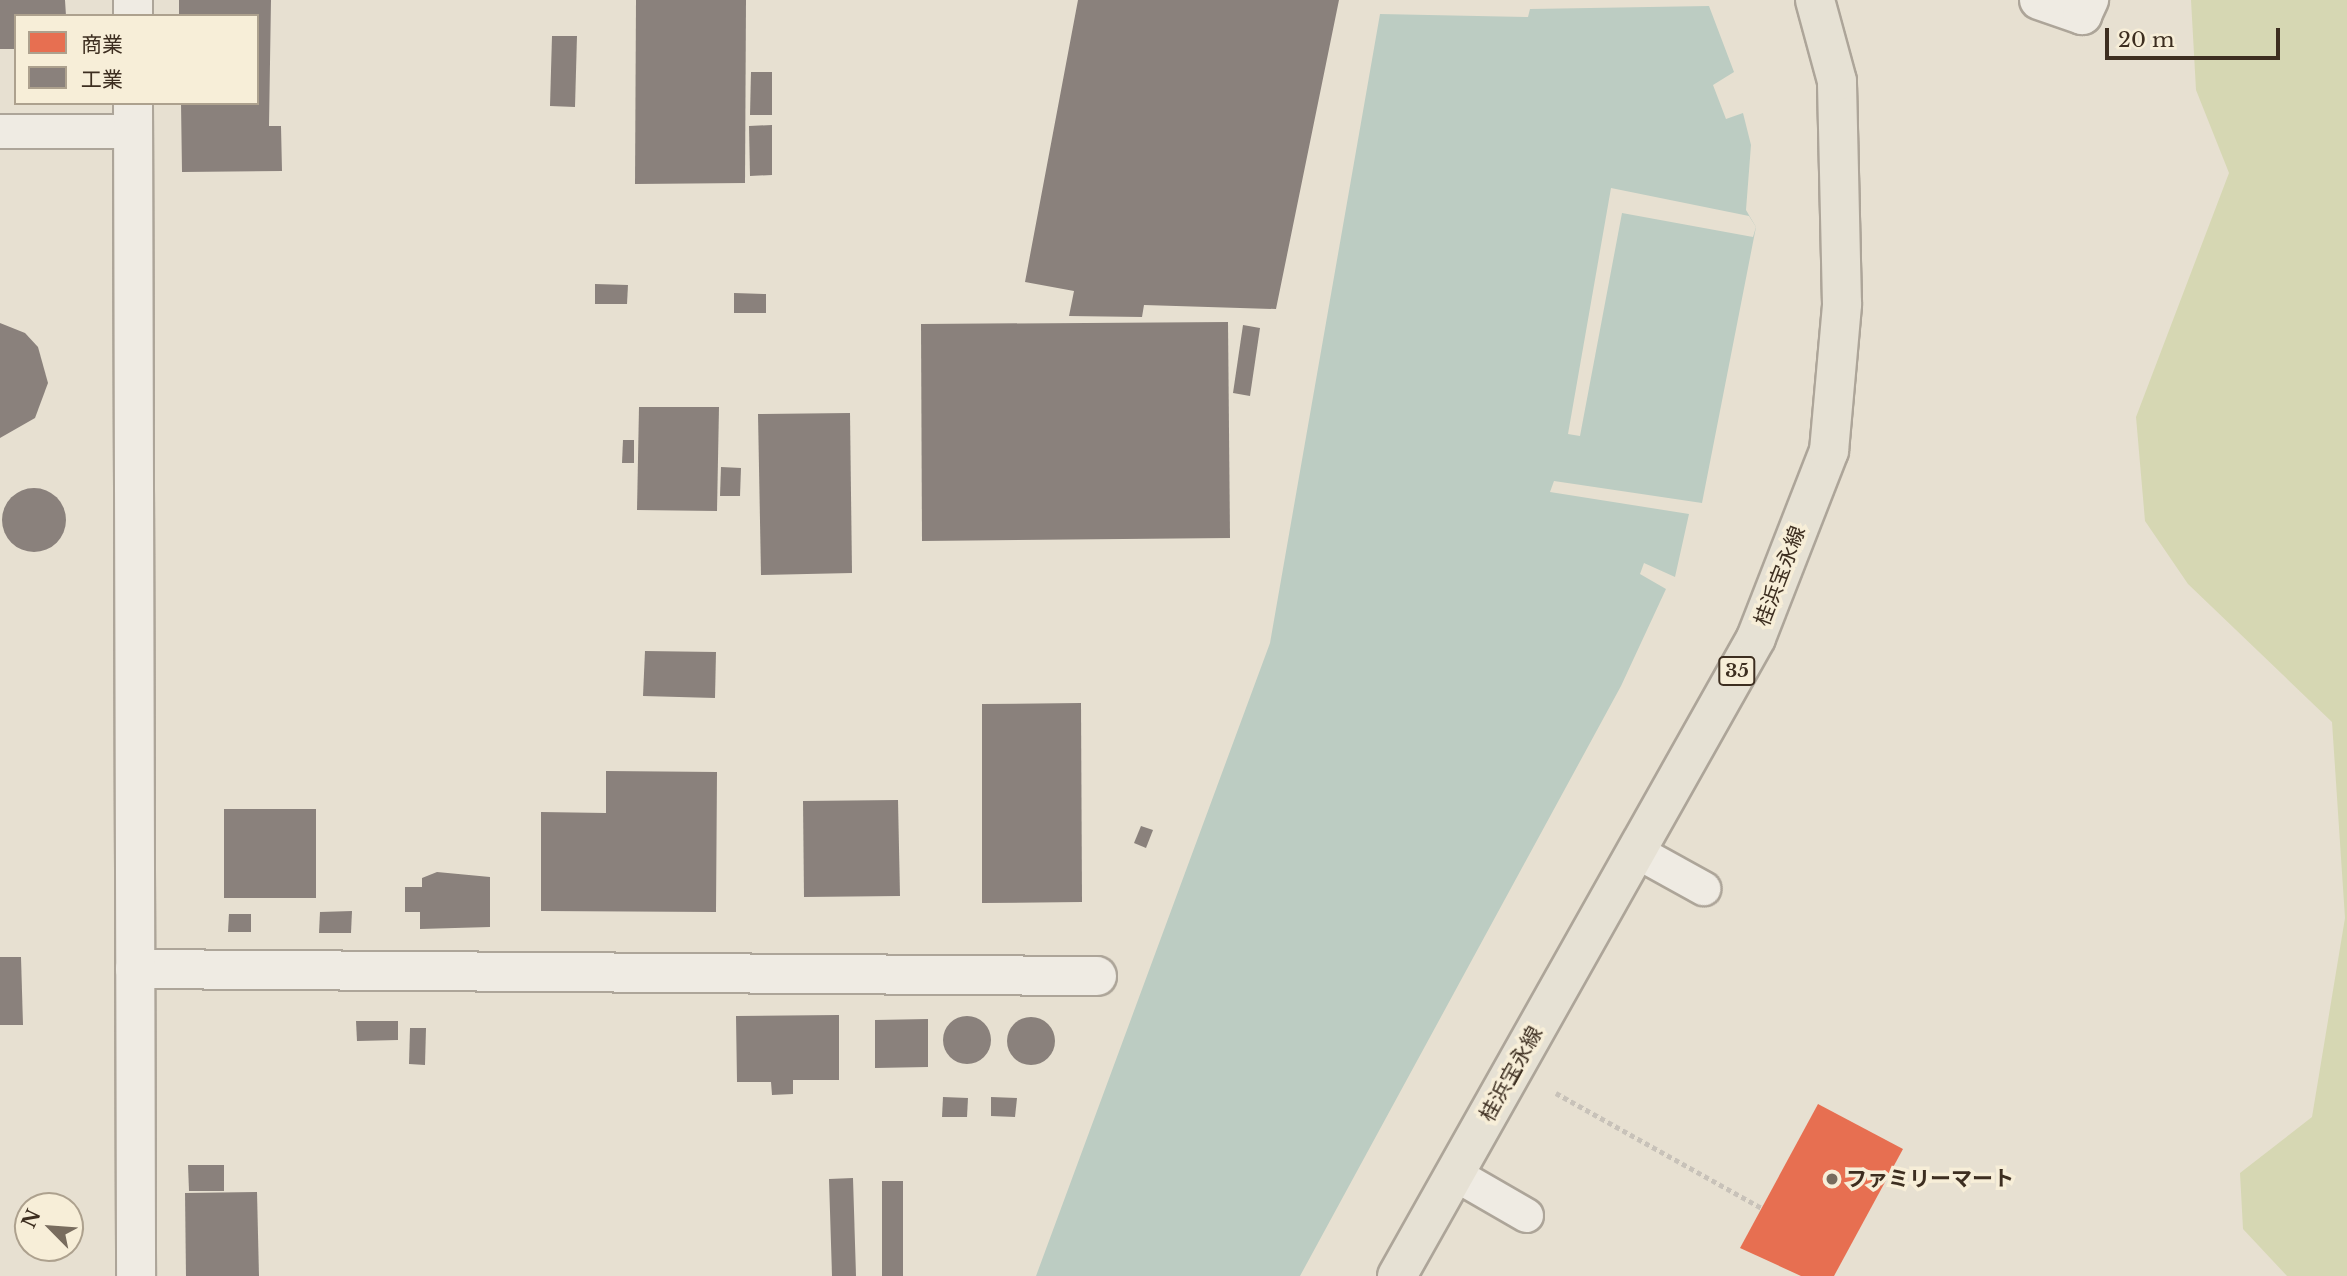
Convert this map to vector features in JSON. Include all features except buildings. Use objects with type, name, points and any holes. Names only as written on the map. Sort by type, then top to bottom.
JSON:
[{"type":"main road","name":"桂浜宝永線","points":[[1397,1276],[1756,638],[1829,451],[1842,304],[1838,81],[1815,0]]},
{"type":"street","points":[[2039,0],[2082,15],[2088,0]]},
{"type":"street","points":[[133,117],[136,1276]]},
{"type":"street","points":[[135,969],[1097,976]]},
{"type":"lane","points":[[0,131],[133,117]]},
{"type":"lane","points":[[1636,851],[1703,888]]},
{"type":"lane","points":[[1455,1174],[1526,1215]]},
{"type":"path","points":[[1556,1093],[1762,1208]]},
{"type":"green space","points":[[2191,0],[2347,0],[2347,1276],[2287,1276],[2243,1229],[2240,1173],[2312,1117],[2345,918],[2332,722],[2188,584],[2145,521],[2136,417],[2229,173],[2196,90]]},
{"type":"shaded area","points":[[1709,6],[1734,72],[1713,85],[1726,119],[1743,113],[1751,145],[1746,210],[1756,227],[1702,503],[1554,481],[1550,492],[1689,514],[1675,577],[1644,563],[1640,574],[1666,589],[1621,686],[1300,1276],[1036,1276],[1270,643],[1380,14],[1528,17],[1530,9]]},
{"type":"pier","points":[[1611,188],[1749,216],[1756,227],[1753,237],[1622,213],[1580,436],[1568,434]]},
{"type":"place","name":"ファミリーマート","points":[[1832,1179]]}]
